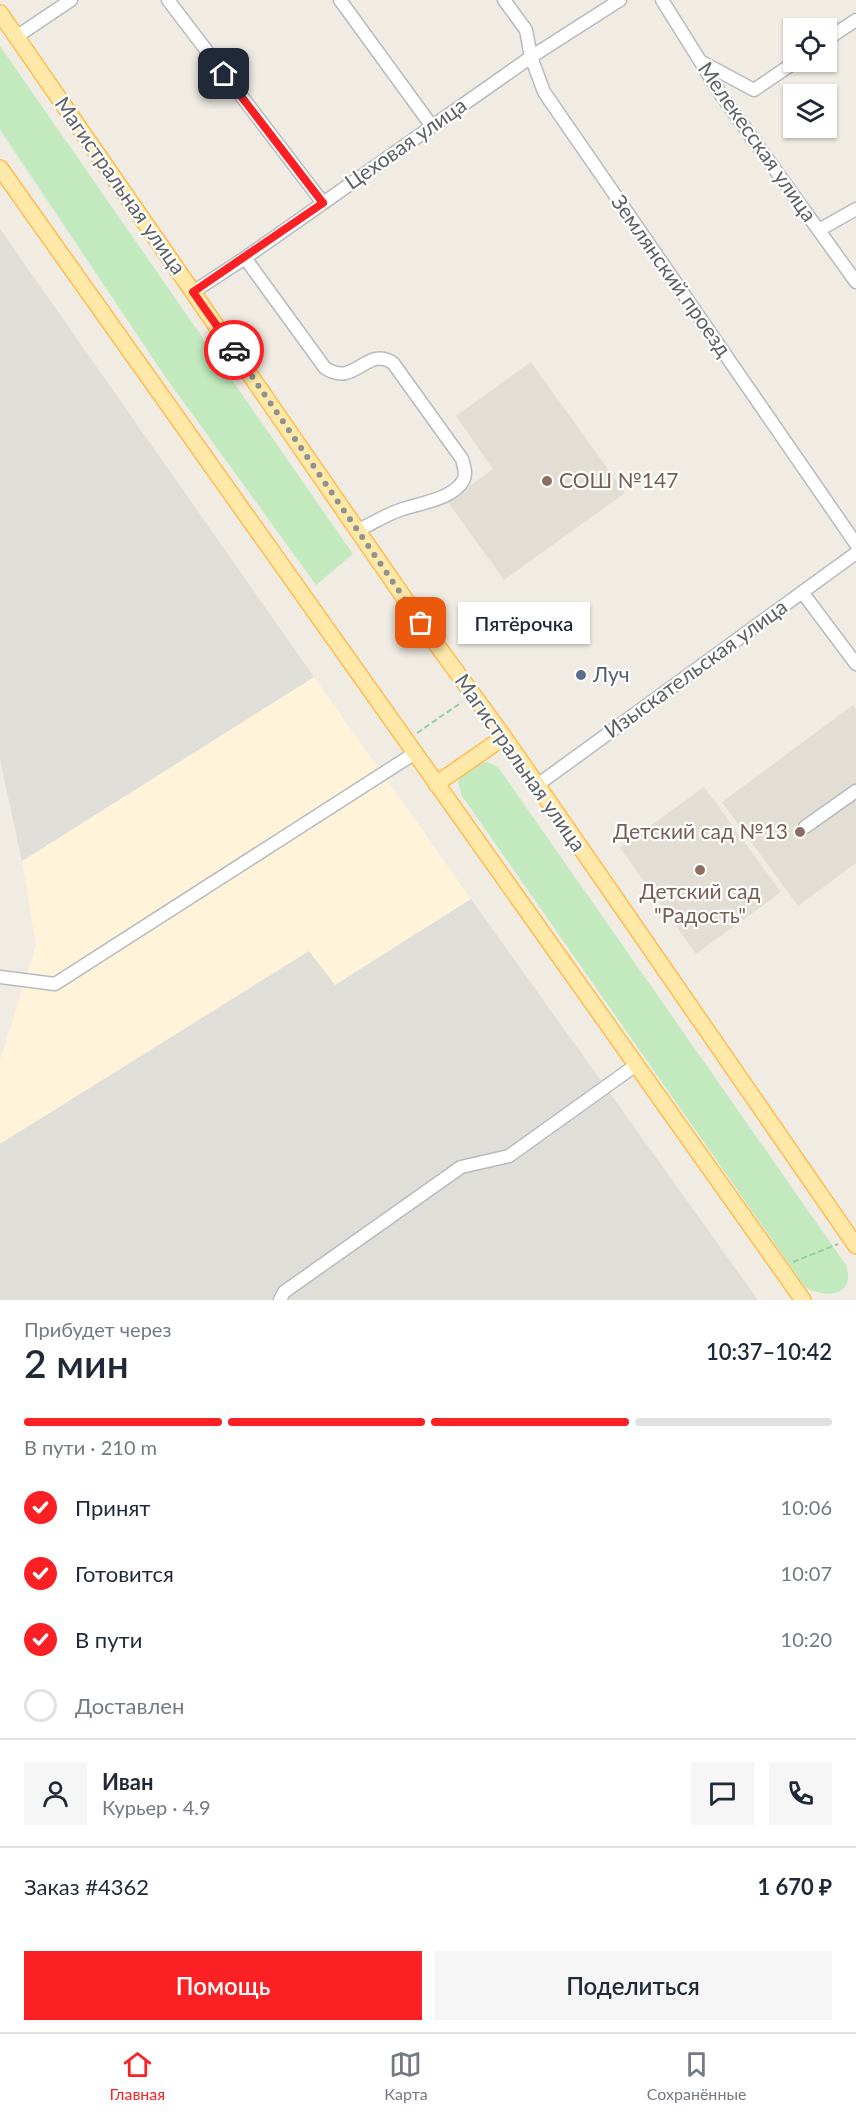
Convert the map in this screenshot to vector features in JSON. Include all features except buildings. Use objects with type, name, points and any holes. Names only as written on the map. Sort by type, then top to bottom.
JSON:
[{"type":"main road","name":"Магистральная улица","points":[[6,25],[854,1242]]},
{"type":"main road","points":[[0,168],[803,1300]]},
{"type":"main road","points":[[436,784],[504,737]]},
{"type":"street","points":[[6,25],[71,0]]},
{"type":"street","points":[[168,0],[323,203]]},
{"type":"street","points":[[340,0],[431,125]]},
{"type":"street","name":"Землянский проезд","points":[[504,0],[526,30],[531,57],[544,92],[856,544]]},
{"type":"street","name":"Цеховая улица","points":[[193,292],[245,258],[431,125],[620,0]]},
{"type":"street","name":"Мелекесская улица","points":[[662,0],[722,96],[856,282]]},
{"type":"street","points":[[837,33],[856,20]]},
{"type":"street","points":[[699,61],[753,90],[783,70]]},
{"type":"street","points":[[819,230],[856,209]]},
{"type":"street","points":[[245,258],[326,368],[339,375],[348,374],[377,358],[393,363],[462,459],[465,476],[462,482],[451,491],[439,498],[398,511],[358,530]]},
{"type":"street","name":"Изыскательская улица","points":[[536,786],[856,553]]},
{"type":"street","points":[[802,592],[856,664]]},
{"type":"street","points":[[0,976],[55,984],[411,747]]},
{"type":"street","points":[[805,827],[856,791]]},
{"type":"street","points":[[280,1300],[284,1292],[461,1167],[509,1156],[636,1065]]},
{"type":"path","points":[[411,747],[473,694]]},
{"type":"path","points":[[781,1267],[854,1242]]},
{"type":"shaded area","points":[[0,229],[314,677],[22,861],[0,760]]},
{"type":"shaded area","name":"СОШ №147","points":[[531,362],[625,493],[504,580],[448,502],[493,469],[456,416]]},
{"type":"shaded area","points":[[314,677],[471,899],[335,985],[309,952],[0,1144],[0,1061],[36,945],[22,861]]},
{"type":"shaded area","name":"Детский сад №13","points":[[853,705],[856,709],[856,863],[798,906],[722,802]]},
{"type":"shaded area","name":"Детский сад \"Радость\"","points":[[704,787],[781,892],[696,954],[620,848]]},
{"type":"shaded area","points":[[471,899],[758,1300],[0,1300],[0,1144],[309,951],[335,985]]},
{"type":"green space","points":[[0,46],[353,554],[316,585],[164,375],[0,130]]},
{"type":"green space","points":[[487,762],[498,767],[846,1265],[847,1283],[843,1289],[831,1294],[805,1287],[462,796],[458,782],[463,773],[473,766]]},
{"type":"way so far","points":[[234,350],[421,623]]},
{"type":"place","name":"СОШ №147","points":[[547,481]]},
{"type":"place","name":"Пятёрочка","points":[[421,623]]},
{"type":"place","name":"Луч","points":[[581,675]]},
{"type":"place","name":"Детский сад №13","points":[[800,832]]},
{"type":"place","name":"Детский сад \"Радость\"","points":[[700,870]]},
{"type":"route","points":[[224,74],[323,203],[193,292],[234,350]]}]
